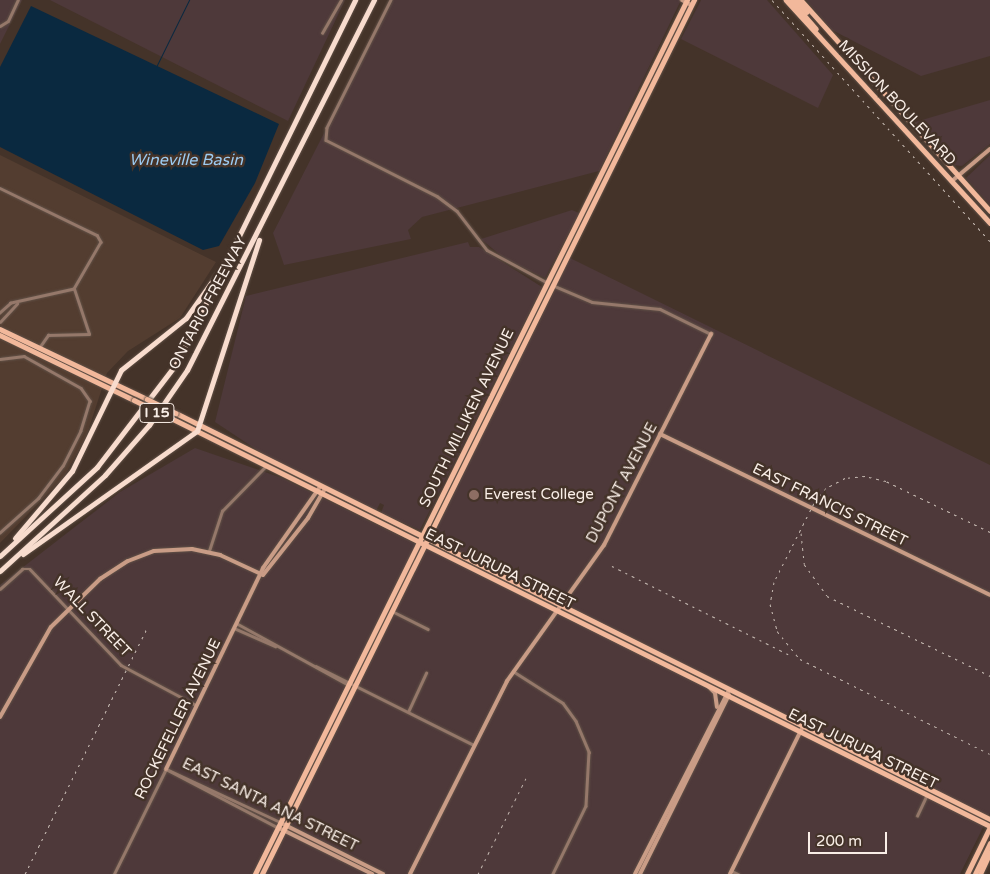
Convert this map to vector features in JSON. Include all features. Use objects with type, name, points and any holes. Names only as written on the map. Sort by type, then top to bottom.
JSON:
[{"type":"highway","name":"ONTARIO FREEWAY","points":[[1,554],[97,467],[139,417],[189,341],[356,0]]},
{"type":"highway","name":"ONTARIO FREEWAY","points":[[0,571],[105,475],[149,425],[201,348],[261,231],[374,0]]},
{"type":"highway","points":[[10,562],[197,431],[261,231]]},
{"type":"highway","points":[[1,554],[72,470],[113,382],[129,361],[186,318],[234,251]]},
{"type":"main road","name":"SOUTH MILLIKEN AVENUE","points":[[262,874],[282,827],[350,683],[419,543],[548,283],[694,0]]},
{"type":"main road","name":"MISSION BOULEVARD","points":[[786,0],[990,222]]},
{"type":"main road","points":[[791,0],[891,115]]},
{"type":"main road","points":[[796,0],[823,26]]},
{"type":"main road","name":"MISSION BOULEVARD","points":[[801,0],[990,211]]},
{"type":"main road","name":"SOUTH MILLIKEN AVENUE","points":[[255,874],[282,827],[428,540],[553,286],[628,128],[685,1]]},
{"type":"main road","name":"EAST JURUPA STREET","points":[[0,329],[200,425],[428,540],[707,685],[803,726],[990,819]]},
{"type":"main road","name":"EAST JURUPA STREET","points":[[0,335],[197,431],[425,546],[558,609],[727,693],[837,751],[990,826]]},
{"type":"main road","points":[[837,751],[866,758]]},
{"type":"main road","points":[[875,770],[907,778]]},
{"type":"main road","points":[[967,874],[990,826]]},
{"type":"main road","points":[[975,874],[990,844]]},
{"type":"main road","points":[[980,874],[990,853]]},
{"type":"street","points":[[0,26],[8,21],[18,0]]},
{"type":"street","points":[[322,33],[340,0]]},
{"type":"street","points":[[390,0],[325,137],[442,198],[487,250],[553,286],[592,302],[660,310],[711,334]]},
{"type":"street","points":[[685,1],[692,6]]},
{"type":"street","points":[[952,181],[990,149]]},
{"type":"street","points":[[0,188],[101,240],[74,289],[17,304],[11,303],[0,313]]},
{"type":"street","points":[[39,348],[48,334],[89,334],[74,289]]},
{"type":"street","points":[[0,322],[17,304]]},
{"type":"street","name":"DUPONT AVENUE","points":[[410,874],[513,671],[603,546],[711,334]]},
{"type":"street","points":[[0,358],[24,356],[81,388],[90,401],[81,431],[63,466],[38,498],[0,533]]},
{"type":"street","name":"EAST FRANCIS STREET","points":[[660,434],[990,595]]},
{"type":"street","points":[[209,551],[222,511],[264,466]]},
{"type":"street","name":"ROCKEFELLER AVENUE","points":[[114,874],[263,575],[273,551],[320,494],[322,488]]},
{"type":"street","points":[[0,717],[35,649],[67,609],[106,574],[138,556],[173,548],[209,551],[263,575]]},
{"type":"street","name":"WALL STREET","points":[[0,589],[27,568],[121,665],[198,706]]},
{"type":"street","points":[[392,611],[428,629]]},
{"type":"street","points":[[238,624],[316,666],[474,745]]},
{"type":"street","points":[[236,629],[277,646]]},
{"type":"street","points":[[513,671],[563,703],[589,752],[586,806],[553,874]]},
{"type":"street","points":[[408,712],[426,673]]},
{"type":"street","points":[[707,685],[717,699],[716,711]]},
{"type":"street","points":[[635,874],[716,711],[727,693]]},
{"type":"street","points":[[640,874],[727,693]]},
{"type":"street","points":[[738,874],[731,872],[803,726]]},
{"type":"street","name":"EAST SANTA ANA STREET","points":[[166,769],[372,874]]},
{"type":"street","name":"EAST SANTA ANA STREET","points":[[166,769],[282,827],[383,874]]},
{"type":"street","points":[[916,816],[926,795]]},
{"type":"shaded area","points":[[0,0],[22,0],[0,44]]},
{"type":"shaded area","points":[[50,0],[345,0],[288,121]]},
{"type":"shaded area","points":[[392,0],[681,0],[599,171],[422,217],[408,230],[411,239],[284,265],[273,233]]},
{"type":"shaded area","points":[[701,0],[767,0],[833,75],[818,108],[681,39]]},
{"type":"shaded area","points":[[806,0],[990,0],[990,56],[921,76],[832,30]]},
{"type":"shaded area","points":[[990,100],[990,144],[962,166],[953,165],[915,122]]},
{"type":"shaded area","points":[[0,155],[216,262],[180,318],[128,351],[107,373],[86,437],[64,477],[0,543]]},
{"type":"shaded area","points":[[990,155],[990,205],[966,178]]},
{"type":"shaded area","points":[[572,210],[579,213],[545,278],[505,259],[481,239]]},
{"type":"shaded area","points":[[468,242],[470,247],[479,247],[542,287],[420,530],[381,513],[384,505],[380,503],[376,511],[269,458],[215,422],[246,296]]},
{"type":"shaded area","points":[[570,258],[990,465],[990,813],[960,874],[0,874],[0,585],[120,492],[195,448],[282,478],[426,549]]},
{"type":"water","name":"Wineville Basin","points":[[31,6],[279,124],[255,183],[219,246],[203,250],[0,147],[0,67]]},
{"type":"waterway","points":[[156,67],[189,0]]},
{"type":"railway","points":[[772,0],[990,241]]},
{"type":"railway","points":[[990,532],[886,481],[865,476],[845,478],[826,488],[814,503],[774,582],[770,604],[777,631],[800,659],[990,754]]},
{"type":"railway","points":[[801,533],[804,564],[827,596],[990,676]]},
{"type":"railway","points":[[612,566],[792,656]]},
{"type":"railway","points":[[25,874],[147,628]]},
{"type":"railway","points":[[478,874],[527,776]]},
{"type":"place","name":"Everest College","points":[[474,495]]}]
